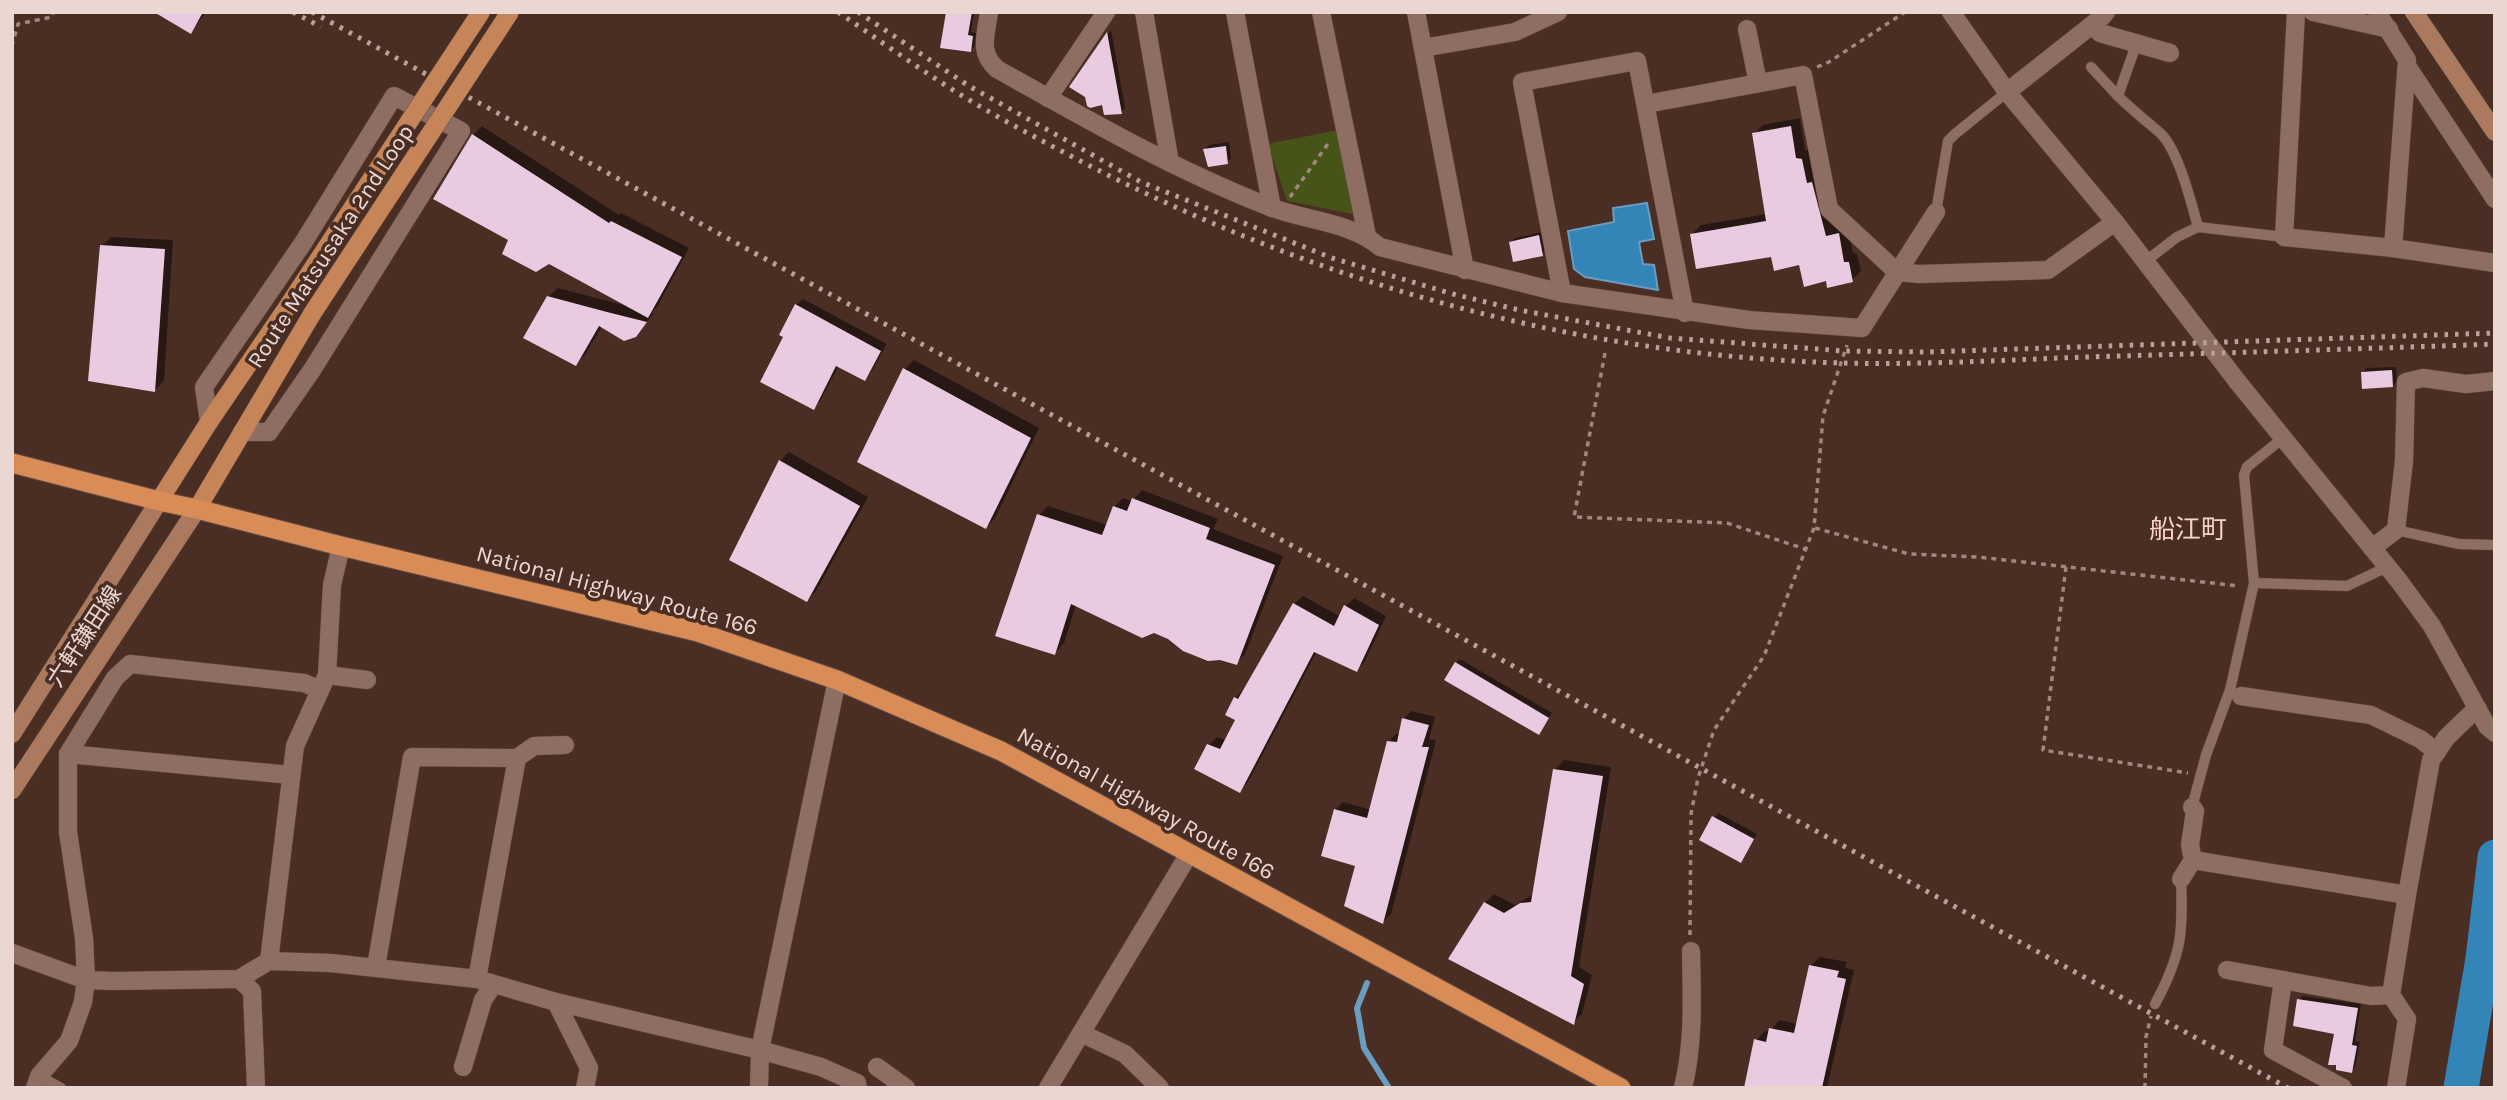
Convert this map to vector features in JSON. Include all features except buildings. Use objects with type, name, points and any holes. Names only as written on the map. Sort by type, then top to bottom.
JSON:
[{"type":"highway","name":"National Highway Route 166","points":[[12,463],[698,632],[837,680],[1001,751],[1617,1087]]},
{"type":"main road","name":"Route Matsusaka 2nd Loop","points":[[159,501],[481,12]]},
{"type":"main road","name":"Route Matsusaka 2nd Loop","points":[[197,509],[312,314],[510,12]]},
{"type":"main road","points":[[2414,12],[2495,132]]},
{"type":"main road","name":"六軒鎌田線","points":[[12,734],[159,501]]},
{"type":"main road","name":"六軒鎌田線","points":[[12,790],[197,509]]},
{"type":"street","points":[[989,12],[984,47],[987,60],[997,69],[1170,163],[1367,236],[1380,247],[1562,293],[1685,313],[1863,328],[1936,212]]},
{"type":"street","points":[[1048,98],[1106,12]]},
{"type":"street","points":[[1144,12],[1170,163]]},
{"type":"street","points":[[1235,12],[1279,205]]},
{"type":"street","points":[[1321,12],[1367,236]]},
{"type":"street","points":[[1416,12],[1465,270]]},
{"type":"street","points":[[1423,48],[1515,32],[1558,12]]},
{"type":"street","points":[[1951,12],[2007,92],[2115,222],[2432,626],[2493,732]]},
{"type":"street","points":[[2296,12],[2284,237],[2393,248],[2495,263]]},
{"type":"street","points":[[2313,12],[2389,29]]},
{"type":"street","points":[[2377,12],[2407,60],[2393,248]]},
{"type":"street","points":[[2007,92],[2099,19]]},
{"type":"street","points":[[2099,19],[2100,33],[2170,53]]},
{"type":"street","points":[[1747,29],[1758,83]]},
{"type":"street","points":[[1562,293],[1522,82],[1637,61],[1685,313]]},
{"type":"street","points":[[2407,66],[2495,199]]},
{"type":"street","points":[[1646,104],[1803,75],[1829,209],[1897,272],[1919,274],[2049,271],[2115,222]]},
{"type":"street","points":[[209,422],[204,387],[303,243],[394,96],[461,131],[312,370],[269,432],[242,432]]},
{"type":"street","points":[[2372,548],[2396,530],[2404,461],[2406,382],[2423,378],[2466,384],[2495,381]]},
{"type":"street","points":[[269,961],[295,746],[323,682],[332,585],[341,546]]},
{"type":"street","points":[[37,1082],[69,1041],[83,1002],[86,980],[85,938],[68,832],[68,754],[115,678],[130,664],[304,683],[367,680]]},
{"type":"street","points":[[759,1088],[760,1050],[837,680]]},
{"type":"street","points":[[2241,696],[2371,715],[2420,739],[2437,751]]},
{"type":"street","points":[[2396,1088],[2407,1019],[2391,995],[2431,760],[2446,738],[2477,708]]},
{"type":"street","points":[[376,967],[412,757],[516,758],[534,746],[565,746]]},
{"type":"street","points":[[68,754],[291,775]]},
{"type":"street","points":[[463,1067],[483,1000],[516,758]]},
{"type":"street","points":[[2181,879],[2193,860],[2190,845],[2195,811],[2192,807]]},
{"type":"street","points":[[1048,1088],[1189,855]]},
{"type":"street","points":[[2193,860],[2407,895]]},
{"type":"street","points":[[1684,1088],[1689,1062],[1692,1008],[1691,951]]},
{"type":"street","points":[[12,953],[86,980],[113,982],[239,979],[269,961],[376,967],[485,982],[821,1067],[857,1083],[858,1088]]},
{"type":"street","points":[[2227,970],[2371,996],[2391,995]]},
{"type":"street","points":[[239,979],[252,991],[256,1088]]},
{"type":"street","points":[[2283,980],[2273,1050],[2343,1088]]},
{"type":"street","points":[[556,1002],[589,1068],[584,1088]]},
{"type":"street","points":[[1081,1033],[1125,1054],[1160,1088]]},
{"type":"street","points":[[877,1067],[906,1088]]},
{"type":"lane","points":[[2118,96],[2136,45]]},
{"type":"lane","points":[[2091,67],[2118,96],[2159,132],[2179,163],[2198,226]]},
{"type":"lane","points":[[1936,212],[1948,141],[2007,92]]},
{"type":"lane","points":[[2146,261],[2177,237],[2198,226],[2284,237]]},
{"type":"lane","points":[[2192,807],[2200,775],[2230,690],[2254,583],[2244,475],[2247,467],[2283,438]]},
{"type":"lane","points":[[2396,530],[2459,544],[2493,545]]},
{"type":"lane","points":[[2254,583],[2347,586],[2387,567]]},
{"type":"lane","points":[[2155,1004],[2169,977],[2180,945],[2181,879]]},
{"type":"lane","points":[[37,1082],[61,1088]]},
{"type":"path","points":[[12,46],[18,24],[52,17],[53,12]]},
{"type":"path","points":[[1803,75],[1829,62],[1905,12]]},
{"type":"path","points":[[1279,205],[1330,140]]},
{"type":"path","points":[[1691,951],[1691,814],[1698,778],[1714,730],[1764,656],[1784,611],[1814,528],[1823,415],[1844,351],[1855,327]]},
{"type":"path","points":[[1605,353],[1574,517],[1727,523],[1805,549]]},
{"type":"path","points":[[1814,528],[1909,554],[1978,557],[2245,587],[2254,583]]},
{"type":"path","points":[[2066,567],[2043,750],[2200,775]]},
{"type":"path","points":[[2145,1088],[2146,1037],[2155,1004]]},
{"type":"green space","points":[[1338,130],[1353,214],[1287,201],[1268,144]]},
{"type":"water","points":[[1647,203],[1654,239],[1639,242],[1643,264],[1654,265],[1658,290],[1585,277],[1574,269],[1568,231],[1614,222],[1613,208]]},
{"type":"waterway","points":[[2461,1088],[2483,959],[2495,857]]},
{"type":"waterway","points":[[1367,983],[1357,1008],[1364,1048],[1389,1088]]},
{"type":"railway","points":[[293,12],[321,27]]},
{"type":"railway","points":[[312,12],[2288,1088]]},
{"type":"railway","points":[[838,12],[961,95],[1067,154],[1158,199],[1251,239],[1346,274],[1442,303],[1541,327],[1640,345],[1741,357],[1842,363],[1933,363],[2495,344]]},
{"type":"railway","points":[[858,12],[969,86],[1141,182],[1332,258],[1453,294],[1519,310],[1670,338],[1844,351],[1928,352],[2495,333]]},
{"type":"district","name":"船江町","points":[[2188,529]]}]
